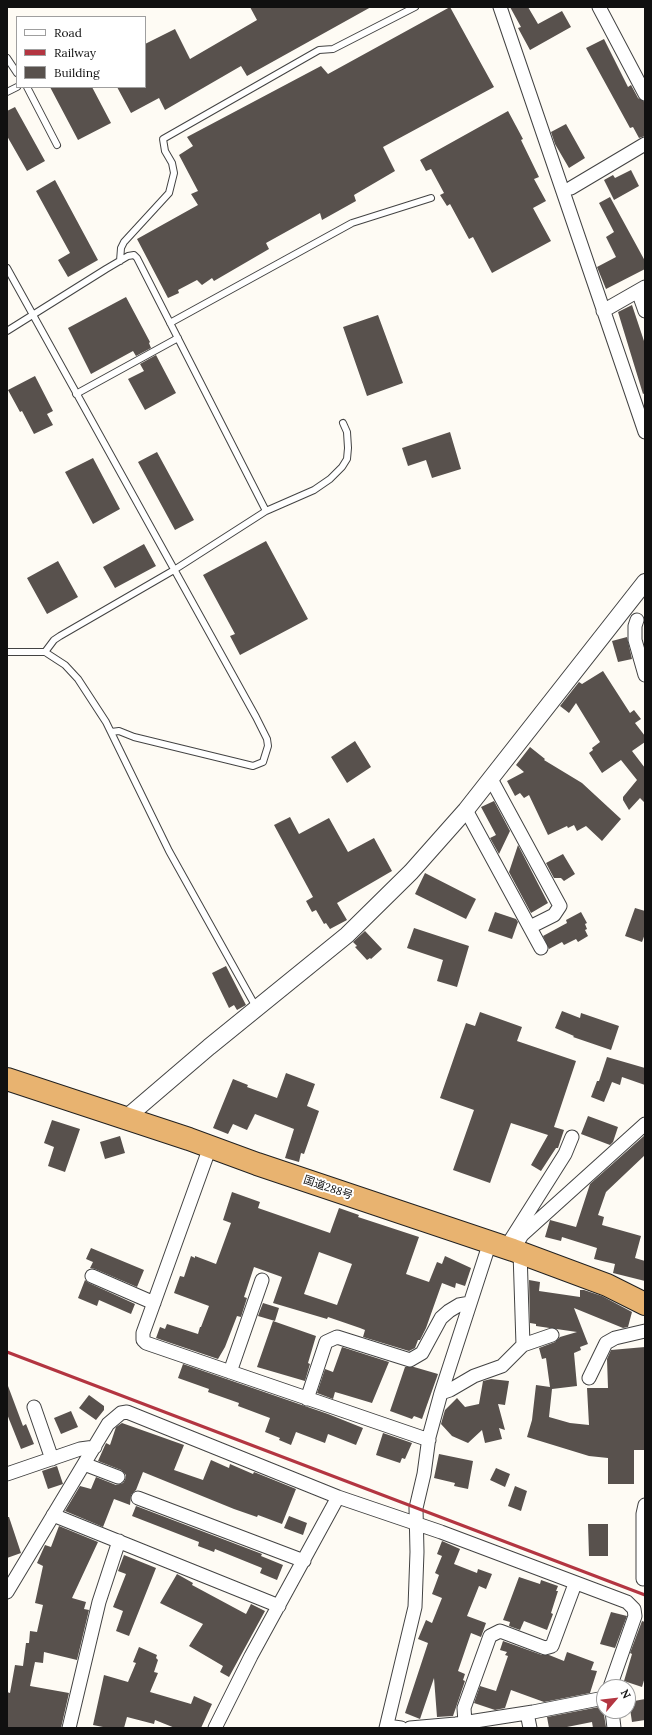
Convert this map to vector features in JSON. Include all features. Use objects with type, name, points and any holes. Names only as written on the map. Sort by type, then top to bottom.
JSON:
[{"type":"highway","name":"国道288号","points":[[7,1080],[126,1118],[507,1248],[607,1285],[645,1304]]},
{"type":"street","points":[[500,7],[645,432]]},
{"type":"street","points":[[599,7],[645,94]]},
{"type":"street","points":[[571,188],[645,144]]},
{"type":"street","points":[[603,311],[642,289],[645,311]]},
{"type":"street","points":[[126,1118],[347,935],[411,872],[466,810],[645,582]]},
{"type":"street","points":[[622,611],[641,621],[635,626],[635,640],[645,675]]},
{"type":"street","points":[[491,779],[560,906],[554,915],[530,927]]},
{"type":"street","points":[[466,810],[541,948]]},
{"type":"street","points":[[507,1248],[645,1124]]},
{"type":"street","points":[[401,1728],[386,1727],[402,1666],[415,1607],[417,1552],[416,1508],[424,1474],[429,1440],[441,1393],[470,1304],[507,1248],[565,1154],[572,1137]]},
{"type":"street","points":[[210,1147],[142,1337],[146,1344],[429,1440]]},
{"type":"street","points":[[507,1248],[523,1345]]},
{"type":"street","points":[[92,1276],[154,1303]]},
{"type":"street","points":[[230,1372],[262,1280]]},
{"type":"street","points":[[307,1398],[326,1342],[337,1337],[410,1360],[422,1353],[441,1318],[449,1310],[463,1304],[470,1304]]},
{"type":"street","points":[[589,1378],[606,1343],[615,1338],[645,1331]]},
{"type":"street","points":[[441,1393],[450,1390],[474,1376],[505,1364],[523,1345],[552,1335]]},
{"type":"street","points":[[34,1407],[52,1458]]},
{"type":"street","points":[[7,1592],[113,1418],[121,1413],[127,1412],[338,1497],[628,1602],[635,1610],[635,1616],[613,1679]]},
{"type":"street","points":[[7,1474],[80,1449],[95,1447]]},
{"type":"street","points":[[84,1464],[118,1477]]},
{"type":"street","points":[[215,1728],[251,1656],[338,1497]]},
{"type":"street","points":[[138,1498],[304,1561]]},
{"type":"street","points":[[643,1579],[643,1514],[645,1505]]},
{"type":"street","points":[[53,1515],[279,1606]]},
{"type":"street","points":[[69,1728],[98,1602],[118,1541]]},
{"type":"street","points":[[465,1723],[464,1708],[490,1636],[500,1631],[545,1648],[552,1646],[575,1584]]},
{"type":"street","points":[[410,1728],[465,1723],[596,1700]]},
{"type":"street","points":[[527,1713],[530,1728]]},
{"type":"lane","points":[[120,261],[121,248],[124,242],[169,192],[174,173],[172,163],[165,151],[163,139],[319,50],[333,49],[415,7]]},
{"type":"lane","points":[[7,58],[16,72]]},
{"type":"lane","points":[[7,92],[16,88]]},
{"type":"lane","points":[[27,88],[57,145]]},
{"type":"lane","points":[[170,323],[352,223],[431,198]]},
{"type":"lane","points":[[7,331],[120,261],[134,255],[137,258],[266,511]]},
{"type":"lane","points":[[7,268],[267,739],[268,746],[263,762],[253,766],[134,738],[119,731],[111,732]]},
{"type":"lane","points":[[76,394],[178,338]]},
{"type":"lane","points":[[45,652],[54,640],[60,636],[174,570],[266,511],[314,490],[330,479],[342,467],[346,459],[348,448],[347,432],[343,423]]},
{"type":"lane","points":[[7,652],[45,652],[65,665],[78,679],[111,732],[169,851],[257,1008]]},
{"type":"building","points":[[250,7],[371,7],[247,76],[241,66],[165,110],[159,98],[131,113],[118,88],[146,88],[146,44],[175,29],[190,59],[257,20]]},
{"type":"building","points":[[450,7],[494,87],[383,147],[395,171],[354,195],[356,201],[322,220],[320,213],[266,243],[269,249],[214,281],[212,278],[202,285],[197,280],[178,290],[179,293],[168,298],[137,239],[198,205],[191,194],[198,191],[179,155],[193,146],[187,137],[321,66],[328,74]]},
{"type":"building","points":[[510,7],[528,7],[538,24],[562,11],[571,27],[530,50],[518,28],[521,27]]},
{"type":"building","points":[[604,39],[628,87],[631,85],[638,98],[645,102],[645,136],[639,138],[633,127],[630,128],[586,48]]},
{"type":"building","points":[[51,88],[93,88],[111,123],[78,140]]},
{"type":"building","points":[[15,107],[45,161],[27,171],[7,136],[7,111]]},
{"type":"building","points":[[508,111],[523,139],[521,140],[539,177],[534,179],[546,201],[533,208],[551,241],[492,273],[473,237],[469,239],[450,204],[447,206],[440,195],[444,193],[431,169],[426,171],[420,160]]},
{"type":"building","points":[[566,124],[585,158],[569,168],[555,144],[551,132]]},
{"type":"building","points":[[631,170],[639,186],[614,200],[604,180],[613,175],[615,178]]},
{"type":"building","points":[[55,180],[98,260],[68,277],[58,260],[70,253],[36,191]]},
{"type":"building","points":[[610,197],[645,261],[645,269],[606,289],[597,267],[616,257],[606,237],[614,232],[599,203]]},
{"type":"building","points":[[126,297],[150,342],[151,348],[136,356],[133,351],[91,374],[68,328]]},
{"type":"building","points":[[632,305],[645,344],[645,393],[643,394],[618,312]]},
{"type":"building","points":[[378,315],[403,383],[367,396],[343,327]]},
{"type":"building","points":[[156,355],[176,393],[145,410],[128,379],[144,371],[140,364]]},
{"type":"building","points":[[35,376],[53,411],[47,414],[53,425],[34,434],[22,411],[20,412],[8,390]]},
{"type":"building","points":[[450,432],[461,469],[432,478],[426,460],[408,466],[402,448]]},
{"type":"building","points":[[157,452],[194,520],[175,530],[138,462]]},
{"type":"building","points":[[93,458],[120,509],[93,524],[65,472]]},
{"type":"building","points":[[266,541],[308,619],[240,655],[230,636],[235,634],[203,575]]},
{"type":"building","points":[[144,544],[156,566],[115,588],[103,567]]},
{"type":"building","points":[[58,561],[78,597],[47,614],[27,578]]},
{"type":"building","points":[[627,637],[632,659],[618,662],[612,641]]},
{"type":"building","points":[[603,671],[630,713],[634,710],[641,719],[635,723],[645,736],[645,742],[632,751],[645,768],[645,803],[640,798],[629,810],[623,800],[623,797],[637,780],[621,760],[602,773],[589,753],[593,750],[592,748],[600,742],[576,703],[569,713],[560,706],[579,682],[582,684]]},
{"type":"building","points":[[355,741],[371,767],[347,783],[331,757]]},
{"type":"building","points":[[530,747],[545,759],[544,760],[582,783],[621,819],[602,841],[586,826],[577,831],[574,825],[568,828],[567,826],[548,835],[529,795],[524,798],[520,793],[515,796],[507,781],[524,772],[516,765]]},
{"type":"building","points":[[494,801],[510,831],[499,854],[490,838],[496,835],[481,807]]},
{"type":"building","points":[[290,817],[299,834],[329,818],[348,852],[374,838],[392,871],[337,903],[347,920],[330,929],[326,923],[324,924],[316,910],[312,912],[306,901],[313,897],[274,825]]},
{"type":"building","points":[[518,845],[548,903],[531,913],[509,872]]},
{"type":"building","points":[[563,854],[575,874],[564,881],[561,878],[554,878],[546,863]]},
{"type":"building","points":[[425,873],[476,899],[466,919],[415,894]]},
{"type":"building","points":[[635,908],[645,911],[645,934],[642,942],[625,936]]},
{"type":"building","points":[[495,912],[516,919],[518,922],[512,939],[488,931]]},
{"type":"building","points":[[581,912],[587,923],[585,924],[587,929],[585,930],[588,936],[578,942],[576,939],[564,945],[562,942],[549,949],[543,936],[567,923],[566,920]]},
{"type":"building","points":[[414,928],[469,946],[457,987],[437,981],[443,960],[407,948]]},
{"type":"building","points":[[365,931],[382,949],[371,959],[370,958],[367,960],[355,947],[357,946],[353,942]]},
{"type":"building","points":[[226,966],[246,1005],[237,1010],[234,1005],[229,1008],[212,973]]},
{"type":"building","points":[[562,1011],[580,1018],[581,1013],[619,1026],[611,1050],[573,1037],[574,1036],[555,1028]]},
{"type":"building","points":[[480,1012],[522,1027],[517,1041],[576,1061],[554,1127],[564,1130],[558,1148],[556,1148],[541,1171],[531,1165],[548,1135],[511,1123],[490,1183],[453,1170],[474,1110],[440,1098],[466,1023],[475,1026]]},
{"type":"building","points":[[607,1057],[645,1068],[645,1085],[622,1077],[620,1085],[612,1082],[604,1102],[591,1097],[597,1081],[599,1081]]},
{"type":"building","points":[[286,1073],[315,1084],[307,1106],[319,1111],[304,1154],[301,1153],[299,1162],[285,1158],[294,1129],[255,1114],[247,1130],[233,1124],[228,1134],[213,1128],[233,1079],[248,1085],[247,1087],[277,1098]]},
{"type":"building","points":[[588,1116],[618,1127],[613,1142],[610,1145],[581,1134]]},
{"type":"building","points":[[52,1120],[80,1129],[65,1172],[48,1166],[54,1147],[44,1143]]},
{"type":"building","points":[[645,1135],[645,1155],[606,1192],[598,1215],[604,1217],[602,1225],[641,1236],[635,1258],[645,1261],[645,1281],[613,1273],[615,1264],[594,1259],[597,1248],[562,1237],[561,1241],[545,1237],[550,1220],[576,1227],[590,1184]]},
{"type":"building","points":[[120,1136],[125,1153],[105,1159],[100,1142]]},
{"type":"building","points":[[232,1192],[260,1202],[258,1208],[330,1233],[339,1208],[359,1215],[358,1217],[419,1237],[406,1274],[429,1282],[437,1262],[442,1264],[445,1256],[471,1268],[465,1286],[456,1283],[455,1288],[442,1283],[426,1328],[420,1340],[418,1340],[415,1348],[409,1351],[363,1337],[365,1330],[360,1328],[328,1317],[327,1319],[273,1303],[282,1277],[254,1267],[244,1297],[247,1298],[241,1317],[237,1316],[225,1347],[218,1359],[156,1338],[160,1327],[165,1329],[167,1324],[198,1334],[209,1306],[174,1293],[180,1276],[184,1277],[191,1256],[195,1258],[195,1256],[216,1264],[231,1223],[223,1220]],"holes":[[[319,1252],[352,1264],[337,1305],[304,1294]]]},
{"type":"building","points":[[91,1248],[144,1270],[137,1287],[90,1268],[93,1262],[86,1259]]},
{"type":"building","points":[[85,1280],[135,1304],[131,1314],[99,1300],[97,1306],[78,1298]]},
{"type":"building","points":[[529,1280],[540,1282],[539,1291],[580,1297],[580,1290],[584,1290],[602,1296],[632,1312],[628,1327],[623,1328],[574,1308],[588,1344],[580,1347],[581,1350],[574,1353],[577,1386],[552,1389],[549,1417],[570,1423],[589,1425],[587,1388],[608,1388],[607,1359],[611,1350],[645,1347],[645,1450],[634,1450],[634,1484],[608,1484],[608,1458],[589,1456],[527,1437],[532,1420],[536,1385],[550,1387],[546,1358],[542,1359],[539,1348],[555,1342],[560,1337],[577,1332],[536,1326],[536,1324],[530,1323]]},
{"type":"building","points":[[263,1303],[279,1308],[275,1321],[258,1316]]},
{"type":"building","points":[[273,1321],[316,1336],[308,1363],[310,1364],[305,1381],[257,1367]]},
{"type":"building","points":[[342,1347],[389,1362],[372,1403],[335,1392],[333,1399],[317,1393],[325,1369],[333,1372]]},
{"type":"building","points":[[183,1364],[328,1414],[363,1428],[356,1445],[328,1434],[325,1443],[296,1432],[291,1445],[279,1440],[280,1438],[265,1432],[270,1418],[238,1406],[239,1403],[208,1392],[209,1389],[178,1378]]},
{"type":"building","points":[[405,1367],[414,1367],[438,1374],[422,1419],[414,1416],[412,1419],[390,1411]]},
{"type":"building","points":[[491,1379],[509,1381],[505,1405],[498,1404],[505,1430],[499,1428],[502,1439],[485,1443],[482,1430],[468,1443],[452,1436],[441,1424],[445,1410],[457,1398],[465,1407],[479,1404],[483,1381]]},
{"type":"building","points":[[8,1386],[23,1426],[26,1424],[34,1444],[21,1449],[7,1414]]},
{"type":"building","points":[[89,1395],[104,1406],[104,1410],[96,1420],[79,1408]]},
{"type":"building","points":[[71,1411],[78,1427],[61,1434],[54,1418]]},
{"type":"building","points":[[122,1423],[184,1445],[174,1470],[203,1480],[211,1460],[229,1468],[230,1464],[253,1474],[254,1472],[296,1489],[282,1524],[258,1515],[257,1517],[234,1509],[143,1472],[136,1490],[131,1495],[130,1505],[114,1499],[103,1527],[65,1511],[80,1486],[91,1489],[96,1477],[116,1485],[123,1483],[125,1480],[126,1475],[121,1470],[98,1461],[106,1443],[110,1445],[116,1427]]},
{"type":"building","points":[[383,1433],[412,1443],[405,1459],[402,1458],[400,1463],[376,1455]]},
{"type":"building","points":[[439,1454],[473,1461],[468,1489],[454,1486],[455,1483],[434,1478]]},
{"type":"building","points":[[57,1466],[63,1484],[48,1489],[42,1471]]},
{"type":"building","points":[[496,1468],[510,1474],[505,1487],[490,1480]]},
{"type":"building","points":[[515,1486],[527,1491],[521,1511],[508,1506]]},
{"type":"building","points":[[136,1506],[262,1554],[261,1556],[283,1565],[277,1580],[260,1573],[262,1568],[215,1549],[214,1552],[198,1546],[199,1542],[132,1516]]},
{"type":"building","points":[[289,1516],[307,1523],[303,1535],[284,1528]]},
{"type":"building","points":[[7,1517],[9,1517],[21,1553],[7,1558]]},
{"type":"building","points":[[588,1524],[608,1524],[608,1556],[589,1556]]},
{"type":"building","points":[[59,1526],[98,1542],[72,1598],[86,1602],[84,1609],[89,1610],[77,1660],[44,1652],[43,1663],[35,1662],[30,1686],[69,1693],[61,1728],[7,1728],[7,1692],[10,1693],[15,1665],[23,1666],[26,1643],[29,1643],[30,1631],[37,1632],[43,1605],[35,1603],[43,1566],[37,1563],[45,1545],[51,1547]]},
{"type":"building","points":[[442,1541],[460,1549],[454,1564],[477,1573],[478,1569],[492,1574],[486,1589],[479,1586],[467,1616],[486,1623],[481,1637],[471,1633],[458,1671],[465,1674],[463,1680],[465,1681],[453,1716],[437,1717],[434,1678],[420,1719],[405,1713],[428,1643],[418,1639],[426,1620],[432,1623],[442,1598],[432,1594],[439,1575],[435,1573],[442,1556],[437,1554]]},
{"type":"building","points":[[124,1555],[156,1568],[129,1636],[116,1631],[123,1611],[113,1607],[126,1574],[118,1571]]},
{"type":"building","points":[[177,1574],[193,1583],[192,1585],[246,1614],[251,1604],[265,1611],[229,1677],[220,1672],[223,1666],[189,1646],[203,1624],[160,1603]]},
{"type":"building","points":[[519,1577],[540,1584],[541,1580],[558,1586],[556,1591],[558,1591],[551,1613],[553,1614],[547,1630],[524,1621],[520,1630],[509,1626],[510,1622],[503,1620]]},
{"type":"building","points":[[611,1612],[627,1616],[615,1648],[600,1644]]},
{"type":"building","points":[[642,1621],[645,1622],[645,1677],[642,1687],[636,1685],[636,1679],[625,1679],[632,1654],[630,1653]]},
{"type":"building","points":[[503,1641],[564,1661],[567,1652],[594,1662],[591,1670],[597,1671],[590,1693],[544,1702],[511,1690],[505,1708],[495,1710],[474,1703],[480,1686],[496,1691],[508,1656],[505,1655],[507,1652],[500,1650]]},
{"type":"building","points":[[139,1647],[157,1655],[156,1658],[158,1660],[154,1672],[158,1673],[150,1692],[191,1704],[194,1696],[212,1704],[201,1728],[175,1728],[155,1720],[154,1724],[127,1717],[124,1728],[108,1728],[93,1725],[104,1675],[128,1682],[136,1663],[133,1662]]},
{"type":"building","points":[[645,1699],[645,1720],[632,1722],[632,1719],[636,1719],[636,1701]]},
{"type":"building","points":[[596,1708],[596,1719],[605,1719],[606,1727],[593,1728],[592,1722],[562,1728],[549,1728],[547,1717]]},
{"type":"railway","points":[[7,1352],[645,1595]]}]
